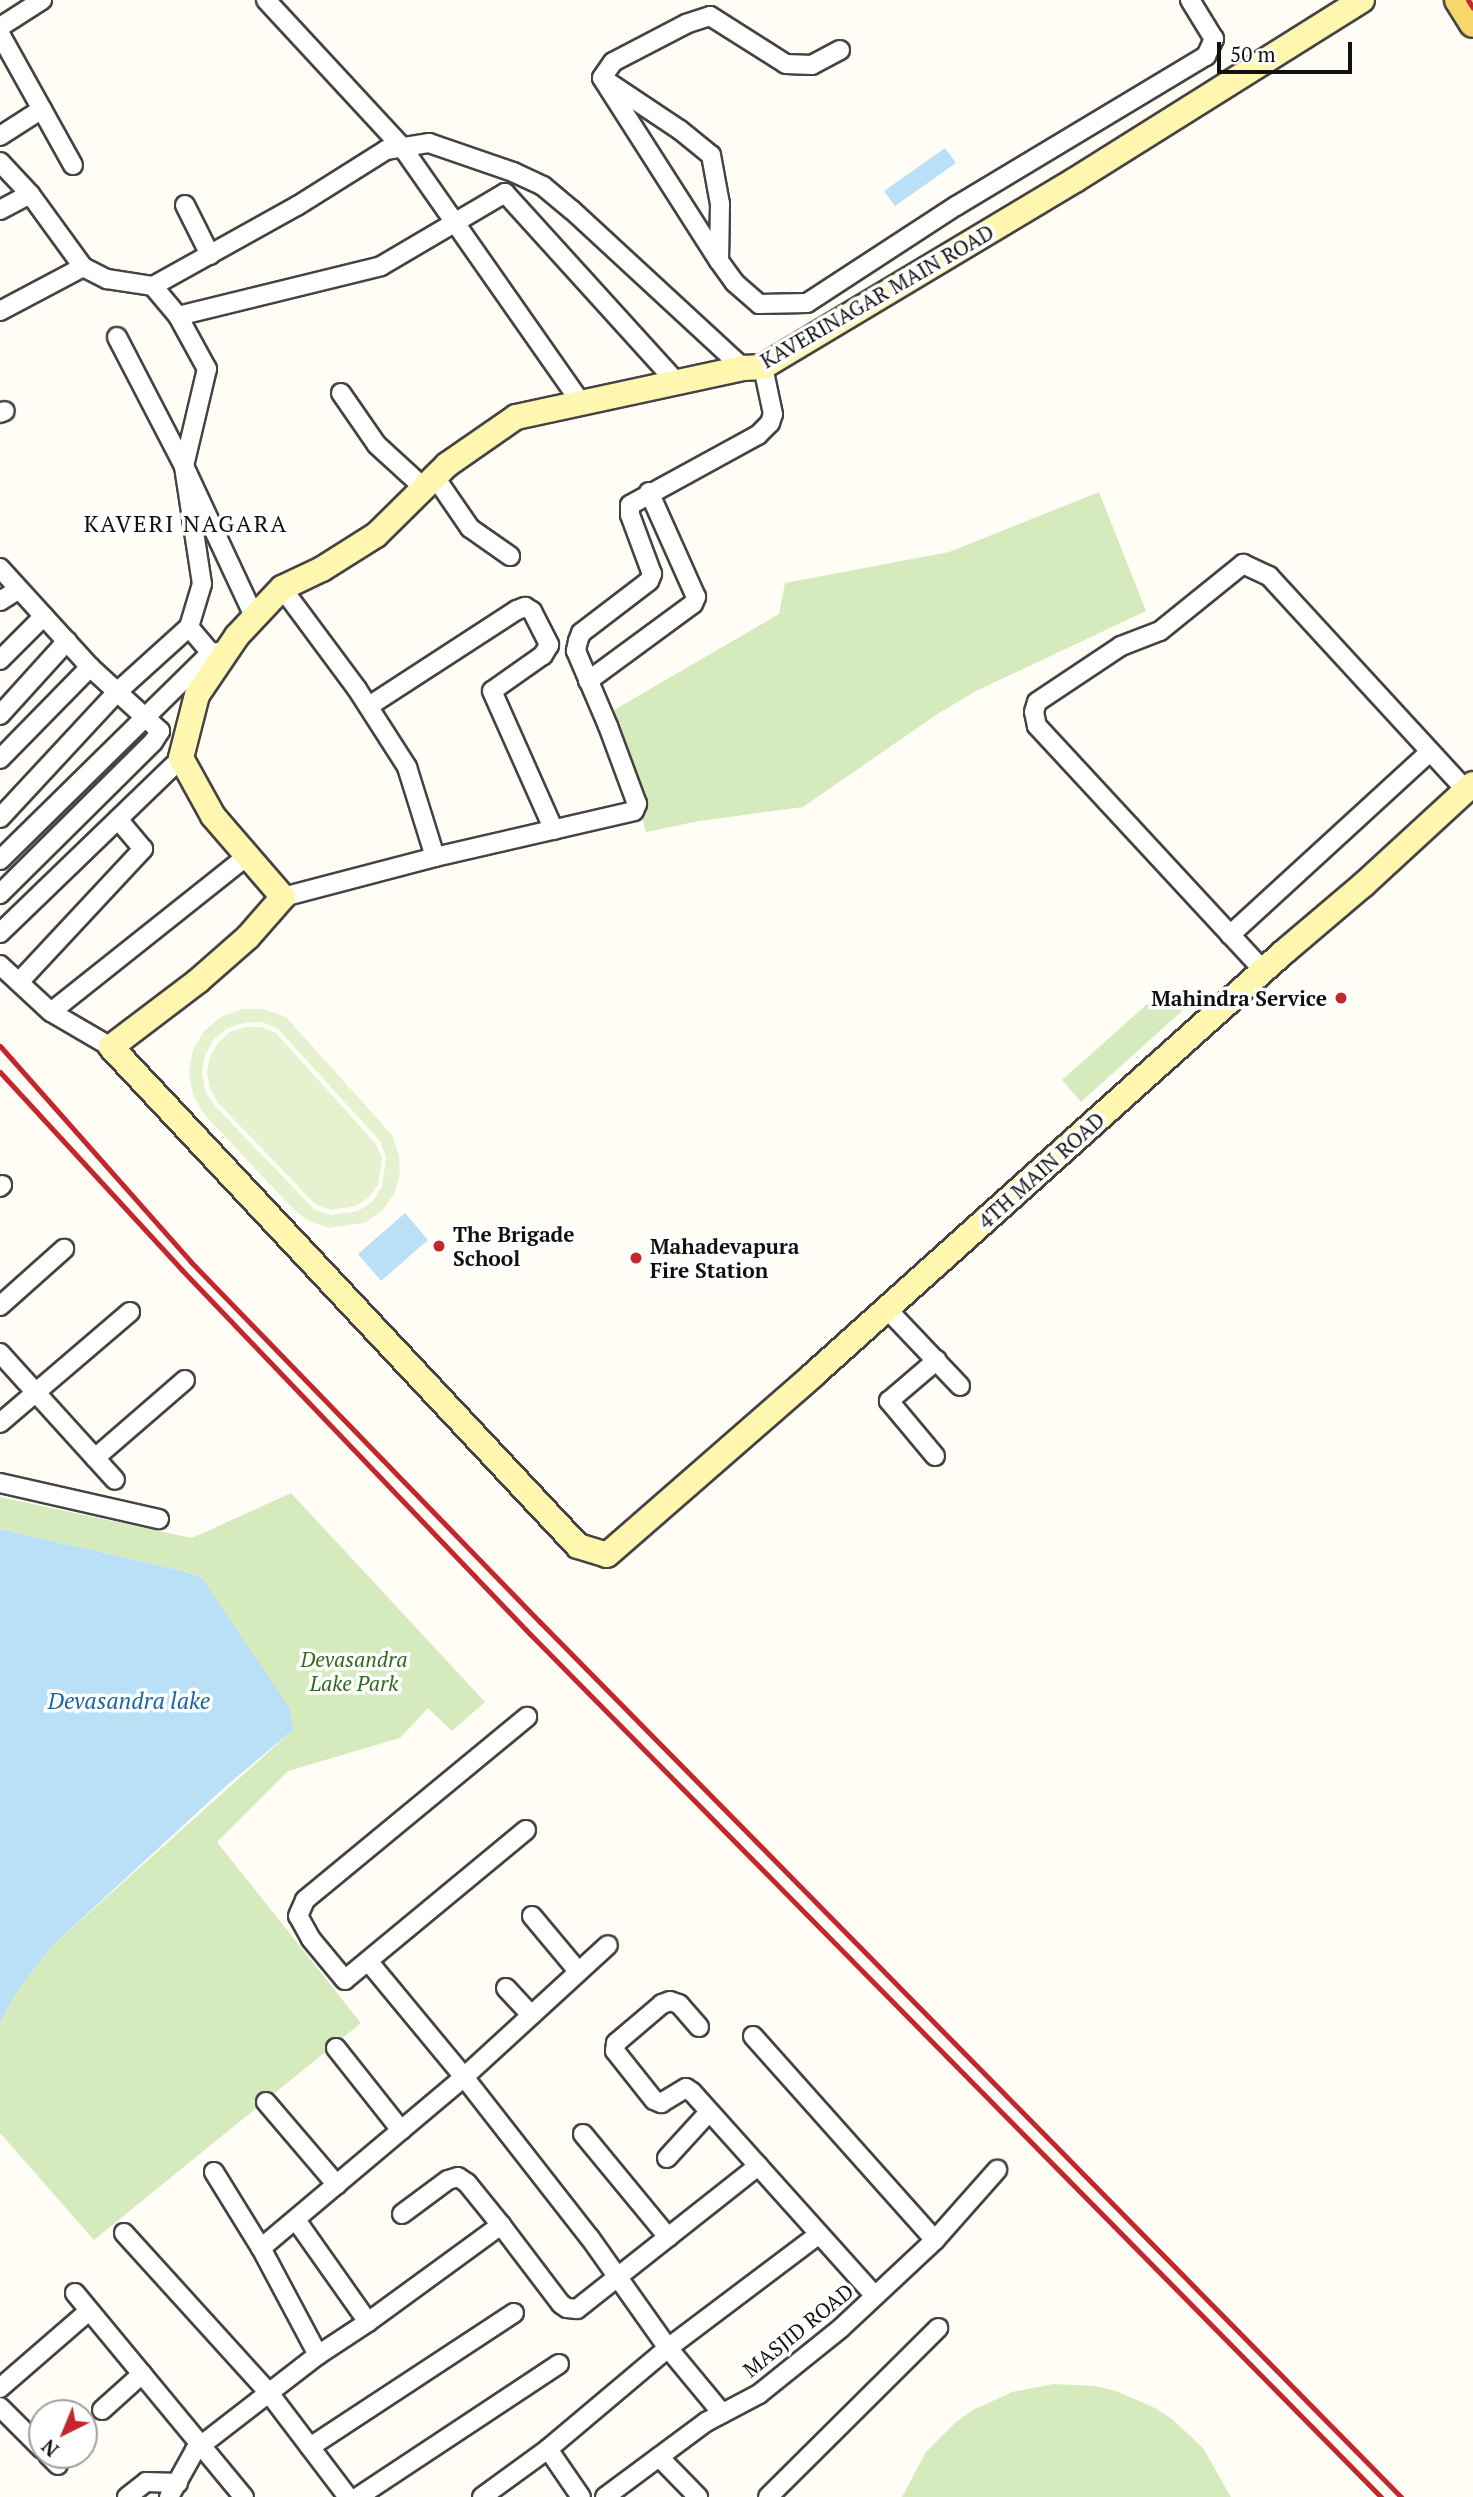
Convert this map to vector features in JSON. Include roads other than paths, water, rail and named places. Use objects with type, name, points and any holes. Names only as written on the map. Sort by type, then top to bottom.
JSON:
[{"type":"main road","points":[[1458,0],[1473,24]]},
{"type":"street","points":[[266,0],[402,148],[582,404]]},
{"type":"street","name":"KAVERINAGAR MAIN ROAD","points":[[181,758],[197,695],[219,652],[282,588],[322,569],[376,535],[447,465],[516,417],[753,368],[1075,180],[1362,0]]},
{"type":"street","points":[[0,27],[37,1]]},
{"type":"street","points":[[602,78],[734,283],[759,304],[807,303],[956,206],[1206,56],[1214,39],[1187,3]]},
{"type":"street","points":[[602,78],[613,62],[686,24],[710,16],[786,64],[812,65],[840,50]]},
{"type":"street","points":[[0,34],[73,165]]},
{"type":"street","points":[[602,78],[680,130],[711,155],[720,204],[719,261]]},
{"type":"street","points":[[0,136],[42,109]]},
{"type":"street","points":[[0,162],[30,194],[83,267],[107,279],[153,286],[386,150],[429,143],[513,172],[543,186],[753,368],[773,414],[770,423],[758,435],[649,492],[630,505],[630,515],[652,574],[649,581],[581,633],[576,651],[637,804],[628,814],[435,857],[283,897],[248,937],[198,981],[111,1047],[51,1012],[0,965]]},
{"type":"street","points":[[178,316],[382,266],[505,193],[678,384]]},
{"type":"street","points":[[0,210],[30,194]]},
{"type":"street","points":[[184,205],[210,255]]},
{"type":"street","points":[[0,311],[83,267]]},
{"type":"street","points":[[0,818],[116,693],[189,627],[202,583],[184,466],[207,369],[178,316],[153,286]]},
{"type":"street","points":[[117,337],[184,466],[255,618]]},
{"type":"street","points":[[341,393],[377,444],[429,483],[470,528],[510,556]]},
{"type":"street","points":[[587,681],[694,604],[696,597],[649,492]]},
{"type":"street","points":[[1263,970],[1037,726],[1034,712],[1037,702],[1121,646],[1160,631],[1243,564],[1269,576],[1430,752],[1469,787]]},
{"type":"street","points":[[0,569],[90,667],[160,731],[0,894]]},
{"type":"street","points":[[282,588],[369,706],[407,767],[435,857]]},
{"type":"street","points":[[0,601],[19,589]]},
{"type":"street","points":[[369,706],[517,610],[525,607],[532,611],[549,645],[543,656],[492,691],[554,830]]},
{"type":"street","points":[[0,660],[44,616]]},
{"type":"street","points":[[15,880],[0,861],[145,715],[219,652],[189,627]]},
{"type":"street","points":[[0,715],[67,641]]},
{"type":"street","points":[[0,759],[90,667]]},
{"type":"street","points":[[1230,934],[1430,752]]},
{"type":"street","points":[[0,933],[181,758],[213,816],[283,897]]},
{"type":"street","name":"4TH MAIN ROAD","points":[[111,1047],[578,1546],[607,1555],[887,1309],[1263,970],[1363,886],[1469,787]]},
{"type":"street","points":[[19,982],[144,849],[118,819]]},
{"type":"street","points":[[51,1012],[247,856]]},
{"type":"street","points":[[0,1306],[64,1249]]},
{"type":"street","points":[[887,1309],[960,1386]]},
{"type":"street","points":[[0,1423],[130,1312]]},
{"type":"street","points":[[0,1353],[115,1480]]},
{"type":"street","points":[[935,1456],[889,1401],[937,1360]]},
{"type":"street","points":[[95,1458],[185,1380]]},
{"type":"street","points":[[0,1483],[159,1519]]},
{"type":"street","points":[[526,1830],[345,1980],[311,1939],[298,1916],[305,1900],[527,1717]]},
{"type":"street","points":[[532,1916],[578,1971]]},
{"type":"street","points":[[261,2248],[464,2077],[608,1945]]},
{"type":"street","points":[[369,1961],[464,2077],[618,2277],[668,2348],[722,2413]]},
{"type":"street","points":[[506,1988],[531,2015]]},
{"type":"street","points":[[699,2027],[679,2004],[670,2001],[662,2004],[616,2043],[615,2051],[653,2100],[661,2103],[686,2088],[875,2296]]},
{"type":"street","points":[[753,2036],[935,2240]]},
{"type":"street","points":[[336,2048],[401,2130]]},
{"type":"street","points":[[267,2102],[337,2185]]},
{"type":"street","points":[[667,2158],[709,2112]]},
{"type":"street","points":[[583,2134],[668,2237]]},
{"type":"street","points":[[402,2214],[448,2180],[458,2177],[467,2183],[567,2308],[577,2309],[758,2166]]},
{"type":"street","name":"MASJID ROAD","points":[[605,2497],[722,2413],[758,2394],[841,2329],[935,2240],[997,2170]]},
{"type":"street","points":[[214,2172],[261,2248],[318,2355]]},
{"type":"street","points":[[296,2220],[368,2322]]},
{"type":"street","points":[[127,2497],[146,2482],[173,2490],[195,2450],[318,2355],[368,2322],[500,2225]]},
{"type":"street","points":[[124,2233],[269,2393],[348,2497]]},
{"type":"street","points":[[482,2497],[548,2449],[668,2348],[818,2235]]},
{"type":"street","points":[[75,2293],[202,2445],[239,2495]]},
{"type":"street","points":[[0,2388],[89,2311]]},
{"type":"street","points":[[310,2446],[514,2313]]},
{"type":"street","points":[[780,2493],[938,2328]]},
{"type":"street","points":[[358,2497],[559,2364]]},
{"type":"street","points":[[102,2410],[142,2374]]},
{"type":"street","points":[[0,2407],[28,2435]]},
{"type":"street","points":[[548,2449],[581,2497]]},
{"type":"street","points":[[659,2457],[698,2497]]},
{"type":"water","points":[[945,148],[956,163],[895,206],[884,191]]},
{"type":"water","points":[[405,1213],[428,1240],[381,1281],[358,1254]]},
{"type":"water","name":"Devasandra lake","points":[[0,1529],[183,1571],[202,1578],[290,1709],[293,1730],[226,1786],[51,1947],[16,1993],[0,2023]]},
{"type":"railway","points":[[1468,0],[1473,8]]},
{"type":"railway","points":[[0,1046],[190,1261],[540,1622],[1401,2497]]},
{"type":"railway","points":[[0,1072],[181,1269],[531,1635],[1381,2497]]},
{"type":"place","name":"Mahindra Service","points":[[1341,998]]},
{"type":"place","name":"The Brigade School","points":[[439,1246]]},
{"type":"place","name":"Mahadevapura Fire Station","points":[[636,1258]]},
{"type":"district","name":"KAVERI NAGARA","points":[[186,524]]},
{"type":"park label","name":"Devasandra Lake Park","points":[[354,1671]]}]
